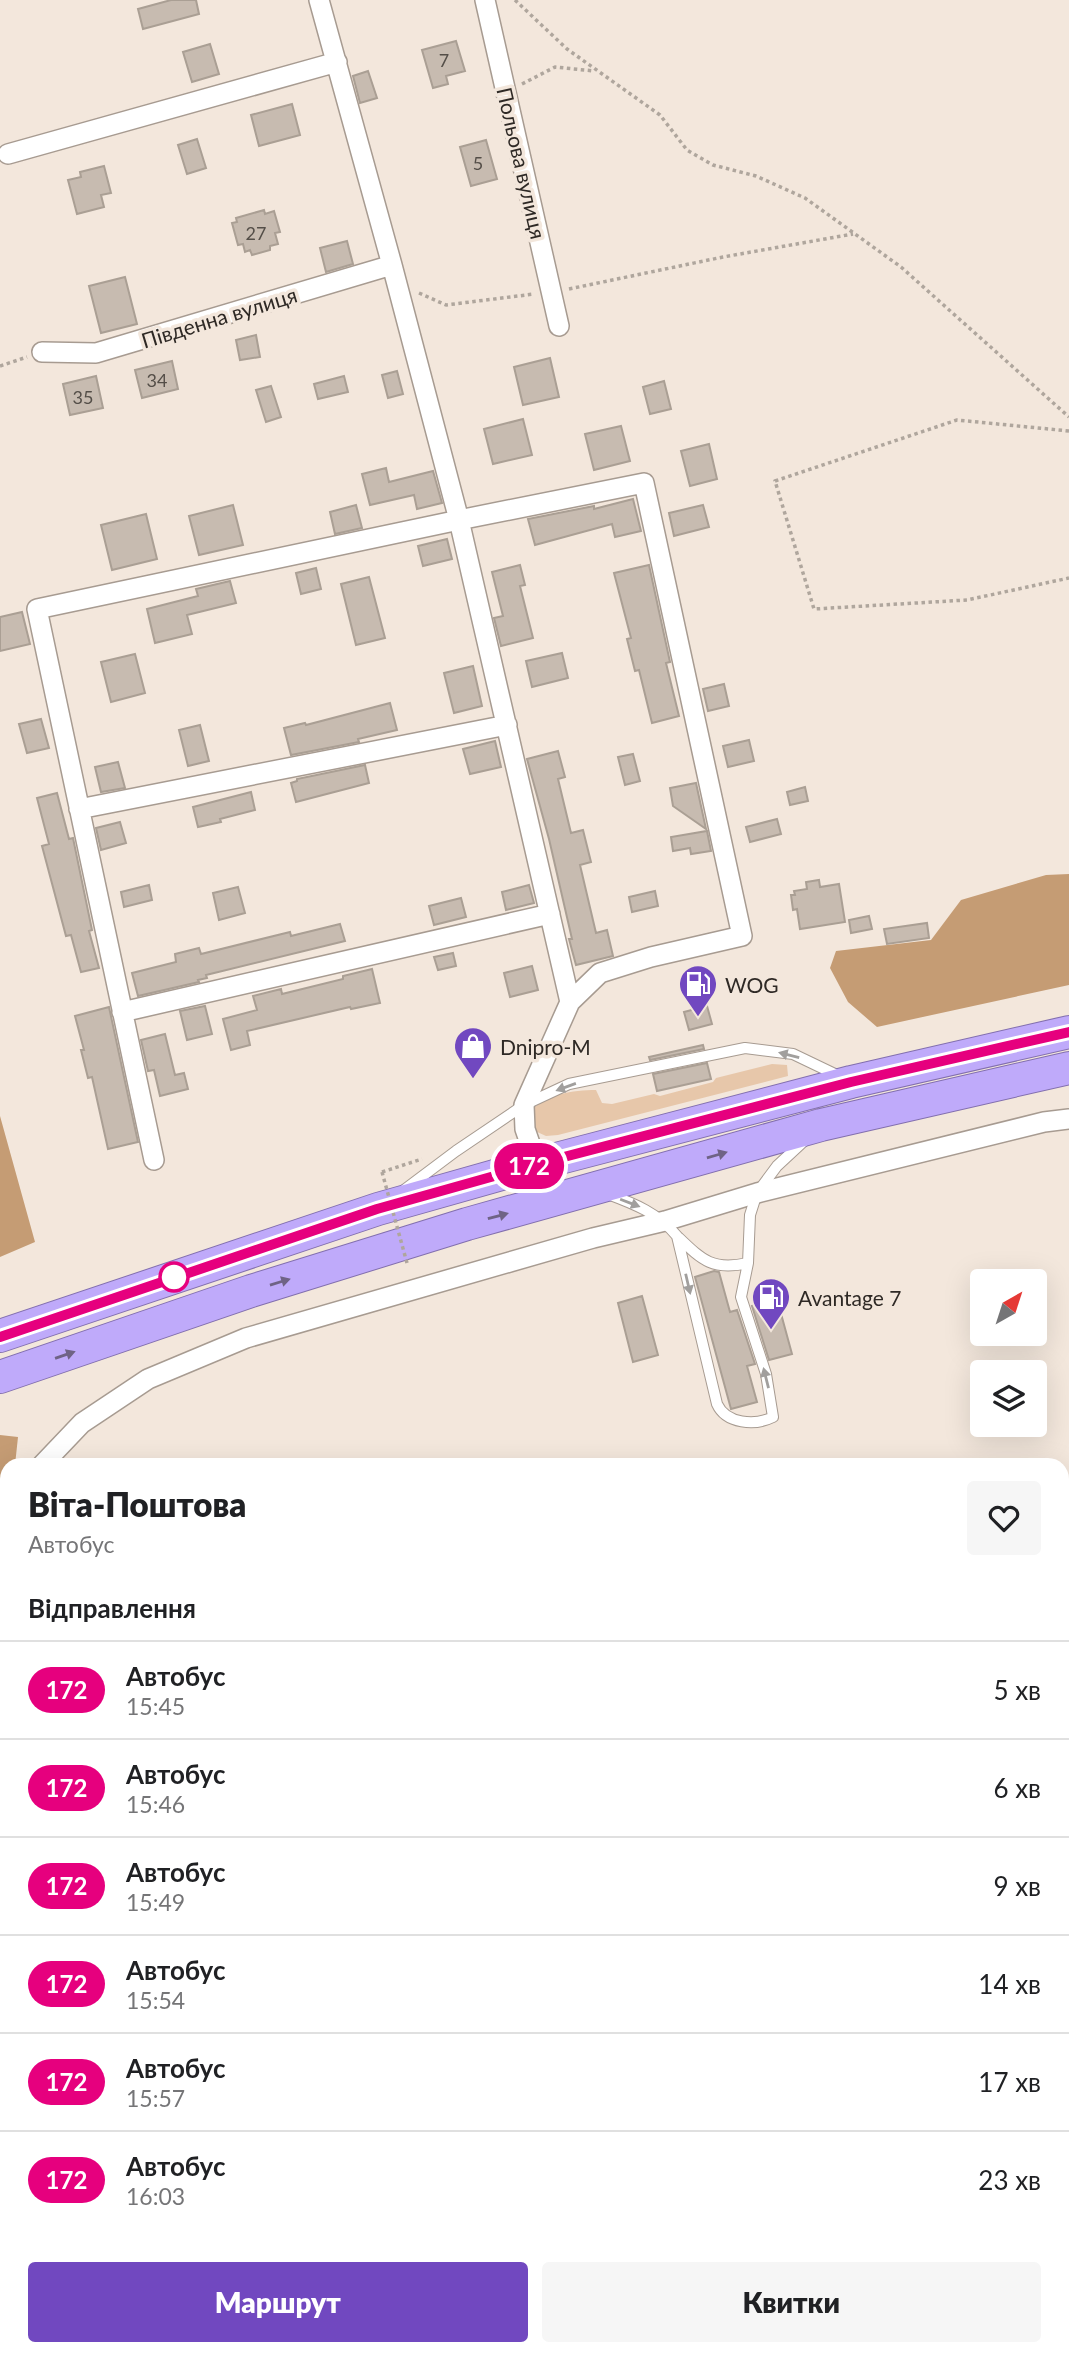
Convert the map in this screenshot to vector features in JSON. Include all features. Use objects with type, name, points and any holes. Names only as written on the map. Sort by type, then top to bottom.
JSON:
[{"type":"highway","points":[[0,1336],[377,1209],[851,1082],[1069,1032]]},
{"type":"highway","points":[[0,1377],[251,1291],[467,1224],[821,1125],[1069,1068]]},
{"type":"street","points":[[319,0],[395,274],[459,520],[570,1002]]},
{"type":"street","name":"Польова вулиця","points":[[485,0],[559,326]]},
{"type":"street","points":[[8,154],[337,62]]},
{"type":"street","name":"Південна вулиця","points":[[43,352],[96,353],[395,274]]},
{"type":"street","points":[[154,1160],[37,609],[645,483],[742,936],[652,957],[600,973],[570,1002],[524,1105],[525,1129],[537,1164]]},
{"type":"street","points":[[79,809],[506,725]]},
{"type":"street","points":[[122,1012],[550,914]]},
{"type":"street","points":[[49,1458],[82,1423],[148,1379],[246,1338],[593,1238],[671,1229],[757,1193],[1044,1122],[1069,1119]]},
{"type":"lane","points":[[377,1209],[524,1105],[569,1084],[746,1048],[793,1054],[851,1082]]},
{"type":"lane","points":[[671,1229],[716,1404],[720,1412],[740,1422],[760,1423],[772,1417],[771,1398],[741,1297],[748,1264],[750,1215],[757,1193],[777,1166],[821,1125]]},
{"type":"lane","points":[[594,1189],[639,1205],[716,1266],[728,1268],[748,1264]]},
{"type":"path","points":[[515,0],[567,49],[660,115],[687,150],[713,164],[756,176],[805,198],[901,267],[1069,417]]},
{"type":"path","points":[[506,92],[555,67],[596,71]]},
{"type":"path","points":[[395,274],[446,305],[552,292],[723,257],[854,234]]},
{"type":"path","points":[[0,366],[43,352]]},
{"type":"path","points":[[1069,431],[957,420],[775,481],[814,609],[967,600],[1069,578]]},
{"type":"path","points":[[407,1263],[382,1172],[426,1158]]},
{"type":"shaded area","points":[[1069,874],[1069,985],[877,1027],[848,1002],[830,968],[836,951],[931,940],[961,900],[1046,875]]},
{"type":"shaded area","points":[[772,1064],[787,1065],[788,1076],[558,1135],[546,1136],[535,1131],[529,1112],[552,1097],[569,1092],[596,1090],[602,1103],[612,1104],[654,1094],[660,1096]]},
{"type":"shaded area","points":[[0,1116],[35,1242],[0,1257]]},
{"type":"shaded area","points":[[0,1435],[18,1437],[16,1458],[0,1458]]},
{"type":"building","points":[[171,0],[196,0],[199,14],[143,29],[138,9]]},
{"type":"building","points":[[456,41],[465,71],[446,76],[448,84],[433,88],[422,50]]},
{"type":"building","points":[[210,44],[219,74],[192,82],[183,52]]},
{"type":"building","points":[[368,71],[377,98],[360,103],[353,76]]},
{"type":"building","points":[[292,104],[300,135],[259,146],[251,115]]},
{"type":"building","points":[[197,139],[206,168],[187,174],[178,145]]},
{"type":"building","points":[[486,140],[497,179],[471,186],[460,147]]},
{"type":"building","points":[[104,166],[111,193],[101,195],[104,207],[77,214],[68,180],[81,177],[80,172]]},
{"type":"building","points":[[264,210],[265,214],[274,211],[280,232],[275,233],[278,244],[270,246],[270,250],[252,255],[250,250],[245,252],[243,244],[238,245],[232,223],[237,222],[236,218]]},
{"type":"building","points":[[347,241],[353,264],[326,272],[320,248]]},
{"type":"building","points":[[125,277],[137,324],[101,333],[89,286]]},
{"type":"building","points":[[256,335],[260,357],[240,360],[236,340]]},
{"type":"building","points":[[550,358],[559,397],[523,405],[514,367]]},
{"type":"building","points":[[172,361],[178,389],[142,398],[135,370]]},
{"type":"building","points":[[397,371],[403,394],[388,398],[382,375]]},
{"type":"building","points":[[96,376],[103,408],[70,415],[63,384]]},
{"type":"building","points":[[344,376],[348,392],[318,399],[314,384]]},
{"type":"building","points":[[664,381],[671,409],[650,414],[643,387]]},
{"type":"building","points":[[271,386],[281,417],[266,422],[256,390]]},
{"type":"building","points":[[523,419],[532,455],[493,464],[484,429]]},
{"type":"building","points":[[621,426],[630,461],[594,470],[585,434]]},
{"type":"building","points":[[709,444],[717,479],[690,486],[681,451]]},
{"type":"building","points":[[386,468],[389,482],[433,471],[442,503],[417,509],[414,495],[370,505],[362,474]]},
{"type":"building","points":[[633,499],[641,531],[615,537],[612,524],[535,545],[528,519],[594,506],[594,509]]},
{"type":"building","points":[[233,505],[243,545],[199,555],[189,516]]},
{"type":"building","points":[[356,505],[362,528],[335,534],[330,512]]},
{"type":"building","points":[[703,505],[709,527],[674,536],[669,513]]},
{"type":"building","points":[[146,514],[157,559],[112,570],[101,525]]},
{"type":"building","points":[[447,539],[452,559],[423,566],[418,546]]},
{"type":"building","points":[[520,565],[525,585],[520,586],[533,638],[501,646],[494,618],[503,616],[492,572]]},
{"type":"building","points":[[649,565],[670,662],[666,663],[679,716],[652,723],[639,670],[635,671],[627,639],[631,638],[614,573]]},
{"type":"building","points":[[316,568],[321,589],[301,594],[296,573]]},
{"type":"building","points":[[369,577],[385,638],[356,645],[341,584]]},
{"type":"building","points":[[230,581],[236,603],[187,615],[192,634],[155,643],[147,609],[198,596],[196,589]]},
{"type":"building","points":[[22,612],[30,644],[0,651],[0,617]]},
{"type":"building","points":[[562,653],[568,678],[532,687],[526,661]]},
{"type":"building","points":[[135,654],[145,693],[111,702],[101,662]]},
{"type":"building","points":[[473,666],[482,706],[454,713],[444,673]]},
{"type":"building","points":[[724,684],[729,706],[708,711],[703,689]]},
{"type":"building","points":[[390,703],[397,730],[358,739],[359,742],[291,755],[284,728],[305,723],[306,725]]},
{"type":"building","points":[[41,719],[49,748],[27,753],[19,724]]},
{"type":"building","points":[[200,725],[209,761],[188,766],[179,730]]},
{"type":"building","points":[[749,740],[754,761],[728,767],[723,746]]},
{"type":"building","points":[[495,741],[501,767],[470,774],[463,749]]},
{"type":"building","points":[[558,751],[565,777],[558,779],[571,833],[583,830],[591,862],[580,865],[596,933],[607,930],[613,956],[576,965],[549,839],[527,759]]},
{"type":"building","points":[[633,754],[640,781],[625,785],[618,757]]},
{"type":"building","points":[[118,762],[125,788],[101,792],[95,767]]},
{"type":"building","points":[[365,765],[369,783],[296,802],[291,783],[297,779]]},
{"type":"building","points":[[696,783],[706,829],[673,806],[670,788]]},
{"type":"building","points":[[805,787],[808,801],[790,805],[787,792]]},
{"type":"building","points":[[251,792],[255,810],[198,827],[193,807]]},
{"type":"building","points":[[57,793],[69,839],[73,838],[92,930],[89,931],[99,968],[81,972],[71,935],[66,936],[42,846],[49,844],[37,798]]},
{"type":"building","points":[[777,819],[781,834],[750,842],[746,827]]},
{"type":"building","points":[[120,822],[126,843],[101,850],[96,828]]},
{"type":"building","points":[[707,831],[711,851],[691,854],[690,848],[673,851],[671,837]]},
{"type":"building","points":[[819,880],[820,887],[839,884],[845,922],[800,929],[797,909],[793,910],[791,895],[795,895],[794,891],[807,889],[806,882]]},
{"type":"building","points":[[149,885],[152,900],[124,907],[121,892]]},
{"type":"building","points":[[529,885],[534,903],[506,910],[502,892]]},
{"type":"building","points":[[238,887],[245,913],[219,920],[213,893]]},
{"type":"building","points":[[655,891],[658,906],[632,912],[629,897]]},
{"type":"building","points":[[461,898],[466,917],[434,925],[429,906]]},
{"type":"building","points":[[869,916],[872,929],[851,933],[849,920]]},
{"type":"building","points":[[927,923],[929,938],[887,944],[884,929]]},
{"type":"building","points":[[340,924],[345,941],[206,975],[207,978],[198,980],[199,982],[138,996],[132,973],[176,962],[175,954],[199,948],[201,954],[290,932],[291,936]]},
{"type":"building","points":[[453,953],[456,966],[438,970],[434,957]]},
{"type":"building","points":[[532,966],[538,990],[510,997],[504,973]]},
{"type":"building","points":[[372,969],[380,1003],[351,1009],[350,1007],[247,1031],[250,1045],[231,1050],[223,1019],[257,1010],[253,996],[281,989],[282,994]]},
{"type":"building","points":[[205,1006],[212,1034],[187,1040],[180,1011]]},
{"type":"building","name":"WOG","points":[[707,1006],[712,1024],[689,1030],[684,1012]]},
{"type":"building","points":[[109,1007],[138,1142],[108,1149],[92,1077],[88,1078],[81,1050],[84,1050],[75,1016]]},
{"type":"building","points":[[165,1034],[175,1075],[184,1073],[188,1089],[160,1096],[154,1070],[148,1071],[141,1040]]},
{"type":"building","points":[[703,1045],[704,1049],[650,1060],[649,1057]]},
{"type":"building","points":[[707,1063],[711,1079],[657,1091],[653,1074]]},
{"type":"building","points":[[719,1272],[730,1312],[737,1310],[755,1364],[747,1366],[757,1402],[731,1409],[695,1277]]},
{"type":"building","points":[[642,1296],[658,1355],[633,1362],[618,1303]]},
{"type":"building","name":"Avantage 7","points":[[777,1299],[792,1354],[769,1360],[752,1306]]},
{"type":"bus line","name":"172","points":[[0,1337],[377,1209],[851,1082],[1069,1032]]},
{"type":"place","name":"WOG","points":[[698,1018]]},
{"type":"place","name":"Dnipro-M","points":[[473,1080]]},
{"type":"place","name":"Avantage 7","points":[[771,1331]]}]
